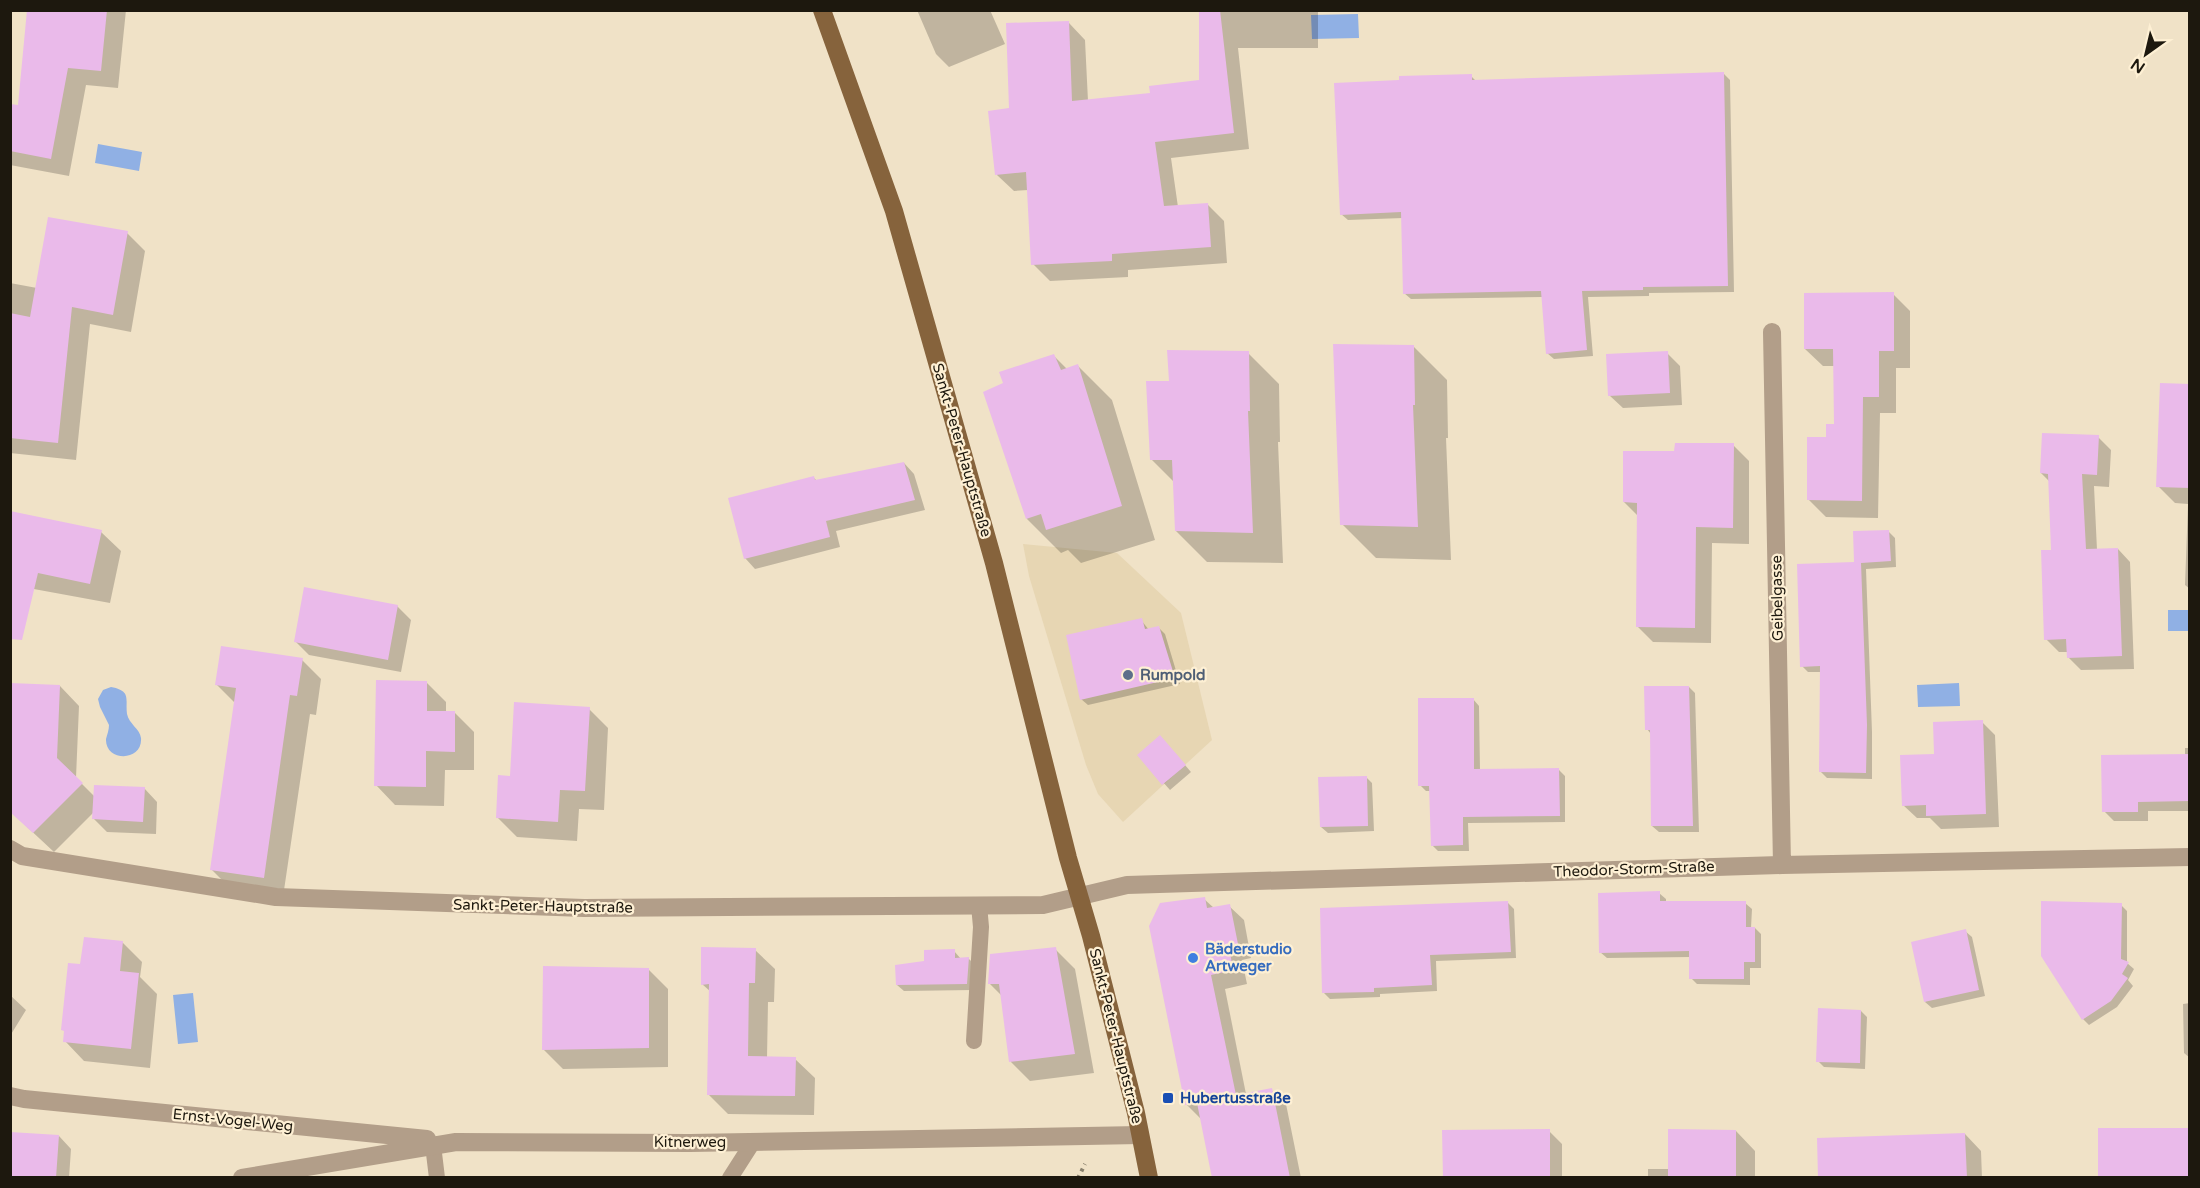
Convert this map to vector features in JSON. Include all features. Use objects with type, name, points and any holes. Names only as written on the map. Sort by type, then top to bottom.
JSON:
[{"type":"main road","name":"Sankt-Peter-Hauptstraße","points":[[822,10],[894,211],[994,563],[1068,858],[1081,896],[1149,1178]]},
{"type":"street","name":"Geibelgasse","points":[[1772,332],[1782,865]]},
{"type":"street","name":"Sankt-Peter-Hauptstraße","points":[[10,849],[22,856],[276,897],[584,908],[1043,905],[1081,896]]},
{"type":"street","name":"Theodor-Storm-Straße","points":[[1081,896],[1126,885],[1782,865],[2190,857]]},
{"type":"street","name":"Ernst-Vogel-Weg","points":[[10,1096],[456,1142]]},
{"type":"street","name":"Kitnerweg","points":[[242,1178],[456,1142],[753,1142],[1140,1135]]},
{"type":"lane","points":[[974,1041],[981,927],[979,905]]},
{"type":"lane","points":[[730,1178],[753,1142]]},
{"type":"lane","points":[[433,1145],[437,1178]]},
{"type":"path","points":[[1078,1178],[1086,1163]]},
{"type":"shaded area","name":"Rumpold","points":[[1023,544],[1117,553],[1181,613],[1212,740],[1123,822],[1098,794],[1086,765],[1029,576]]},
{"type":"water","points":[[1358,14],[1359,38],[1312,39],[1311,15]]},
{"type":"water","points":[[98,144],[142,152],[139,171],[95,163]]},
{"type":"water","points":[[2168,610],[2189,610],[2189,631],[2168,631]]},
{"type":"water","points":[[1959,683],[1960,706],[1918,707],[1917,685]]},
{"type":"water","points":[[111,687],[125,693],[128,718],[141,738],[140,746],[131,755],[117,755],[107,747],[109,725],[98,699],[103,690]]},
{"type":"water","points":[[193,993],[198,1042],[178,1044],[173,995]]},
{"type":"building","points":[[27,10],[107,10],[101,71],[68,68],[51,159],[10,151],[10,104],[18,105]]},
{"type":"building","points":[[1199,10],[1220,10],[1234,133],[1155,142],[1164,206],[1208,203],[1211,247],[1112,254],[1112,261],[1031,265],[1026,172],[995,175],[988,111],[1009,108],[1006,23],[1069,21],[1072,101],[1150,93],[1149,86],[1199,80]]},
{"type":"building","points":[[1724,72],[1728,286],[1643,287],[1643,290],[1582,291],[1587,350],[1546,354],[1541,291],[1403,294],[1401,212],[1340,215],[1334,83],[1399,80],[1399,76],[1472,74],[1472,80]]},
{"type":"building","points":[[48,217],[128,231],[113,315],[72,307],[58,443],[10,438],[10,313],[30,317]]},
{"type":"building","points":[[1894,292],[1894,351],[1879,351],[1879,397],[1863,397],[1862,501],[1807,500],[1807,437],[1826,437],[1826,424],[1834,424],[1833,349],[1804,349],[1804,293]]},
{"type":"building","points":[[1333,344],[1414,345],[1415,405],[1413,405],[1418,527],[1340,525]]},
{"type":"building","points":[[1167,350],[1249,351],[1250,411],[1248,411],[1253,533],[1175,531],[1172,460],[1150,460],[1146,381],[1169,381]]},
{"type":"building","points":[[1668,351],[1670,393],[1608,396],[1606,354]]},
{"type":"building","points":[[1054,354],[1061,370],[1078,364],[1122,506],[1046,530],[1041,514],[1026,519],[983,392],[1003,383],[999,372]]},
{"type":"building","points":[[2160,383],[2190,384],[2190,488],[2156,487]]},
{"type":"building","points":[[2042,433],[2099,435],[2097,475],[2082,474],[2086,549],[2118,548],[2122,656],[2067,658],[2066,639],[2044,640],[2041,550],[2051,550],[2048,474],[2040,473]]},
{"type":"building","points":[[1675,443],[1734,443],[1733,528],[1696,527],[1695,628],[1636,627],[1637,503],[1623,502],[1623,451],[1674,451]]},
{"type":"building","points":[[904,462],[915,500],[826,521],[830,537],[744,559],[728,498],[814,476],[815,480]]},
{"type":"building","points":[[10,511],[102,530],[90,584],[38,573],[22,640],[10,639]]},
{"type":"building","points":[[1889,530],[1891,561],[1861,563],[1867,725],[1866,773],[1819,772],[1820,666],[1800,667],[1797,564],[1854,562],[1853,531]]},
{"type":"building","points":[[304,587],[398,605],[388,660],[294,642]]},
{"type":"building","points":[[1142,618],[1145,629],[1159,626],[1175,678],[1080,700],[1066,635]]},
{"type":"building","points":[[221,646],[303,658],[297,696],[290,695],[264,878],[210,870],[236,688],[215,685]]},
{"type":"building","points":[[376,680],[427,681],[427,711],[455,711],[455,752],[426,751],[426,787],[374,786]]},
{"type":"building","points":[[10,683],[60,685],[57,758],[83,783],[33,833],[10,812]]},
{"type":"building","points":[[1644,686],[1689,686],[1693,826],[1651,826],[1650,730],[1645,730]]},
{"type":"building","points":[[1418,698],[1474,698],[1474,769],[1559,768],[1560,816],[1463,817],[1463,845],[1431,846],[1429,786],[1418,786]]},
{"type":"building","points":[[514,702],[590,707],[585,791],[560,790],[558,822],[496,818],[498,775],[510,776]]},
{"type":"building","points":[[1983,720],[1986,814],[1926,816],[1926,805],[1902,806],[1900,755],[1934,754],[1933,722]]},
{"type":"building","points":[[1160,735],[1186,765],[1162,785],[1137,755]]},
{"type":"building","points":[[2190,754],[2190,801],[2138,802],[2138,812],[2102,812],[2101,755]]},
{"type":"building","points":[[1367,776],[1368,826],[1320,827],[1318,777]]},
{"type":"building","points":[[94,785],[145,787],[143,822],[92,819]]},
{"type":"building","points":[[1660,891],[1660,901],[1746,901],[1746,927],[1755,927],[1755,962],[1744,962],[1744,979],[1689,979],[1689,951],[1599,953],[1598,893]]},
{"type":"building","points":[[1205,897],[1207,908],[1230,904],[1238,944],[1229,946],[1233,970],[1211,975],[1236,1095],[1272,1088],[1290,1178],[1212,1178],[1197,1103],[1185,1105],[1149,926],[1160,903]]},
{"type":"building","points":[[1508,901],[1511,952],[1430,955],[1432,985],[1374,988],[1374,992],[1322,993],[1320,908]]},
{"type":"building","points":[[2041,901],[2122,903],[2121,959],[2129,962],[2122,974],[2128,978],[2111,1001],[2082,1020],[2041,956]]},
{"type":"building","points":[[1966,929],[1979,990],[1924,1002],[1911,942]]},
{"type":"building","points":[[84,937],[123,941],[120,971],[139,973],[131,1049],[63,1042],[64,1031],[61,1030],[68,963],[80,964]]},
{"type":"building","points":[[701,947],[756,948],[755,983],[749,983],[748,1056],[796,1057],[795,1096],[707,1095],[709,984],[701,985]]},
{"type":"building","points":[[1056,947],[1075,1054],[1009,1062],[999,984],[988,984],[990,954]]},
{"type":"building","points":[[955,949],[955,958],[969,957],[967,984],[896,985],[895,965],[924,961],[924,950]]},
{"type":"building","points":[[543,966],[649,968],[649,1048],[542,1050]]},
{"type":"building","points":[[1818,1008],[1861,1010],[1860,1063],[1816,1062]]},
{"type":"building","points":[[2098,1128],[2190,1128],[2190,1178],[2098,1178]]},
{"type":"building","points":[[1550,1129],[1550,1178],[1443,1178],[1442,1130]]},
{"type":"building","points":[[1668,1129],[1736,1130],[1736,1178],[1668,1178]]},
{"type":"building","points":[[10,1132],[59,1135],[56,1178],[10,1178]]},
{"type":"building","points":[[1965,1133],[1967,1178],[1818,1178],[1817,1138]]},
{"type":"place","name":"Rumpold","points":[[1128,675]]},
{"type":"place","name":"Bäderstudio Artweger","points":[[1193,958]]},
{"type":"place","name":"Hubertusstraße","points":[[1168,1098]]}]
